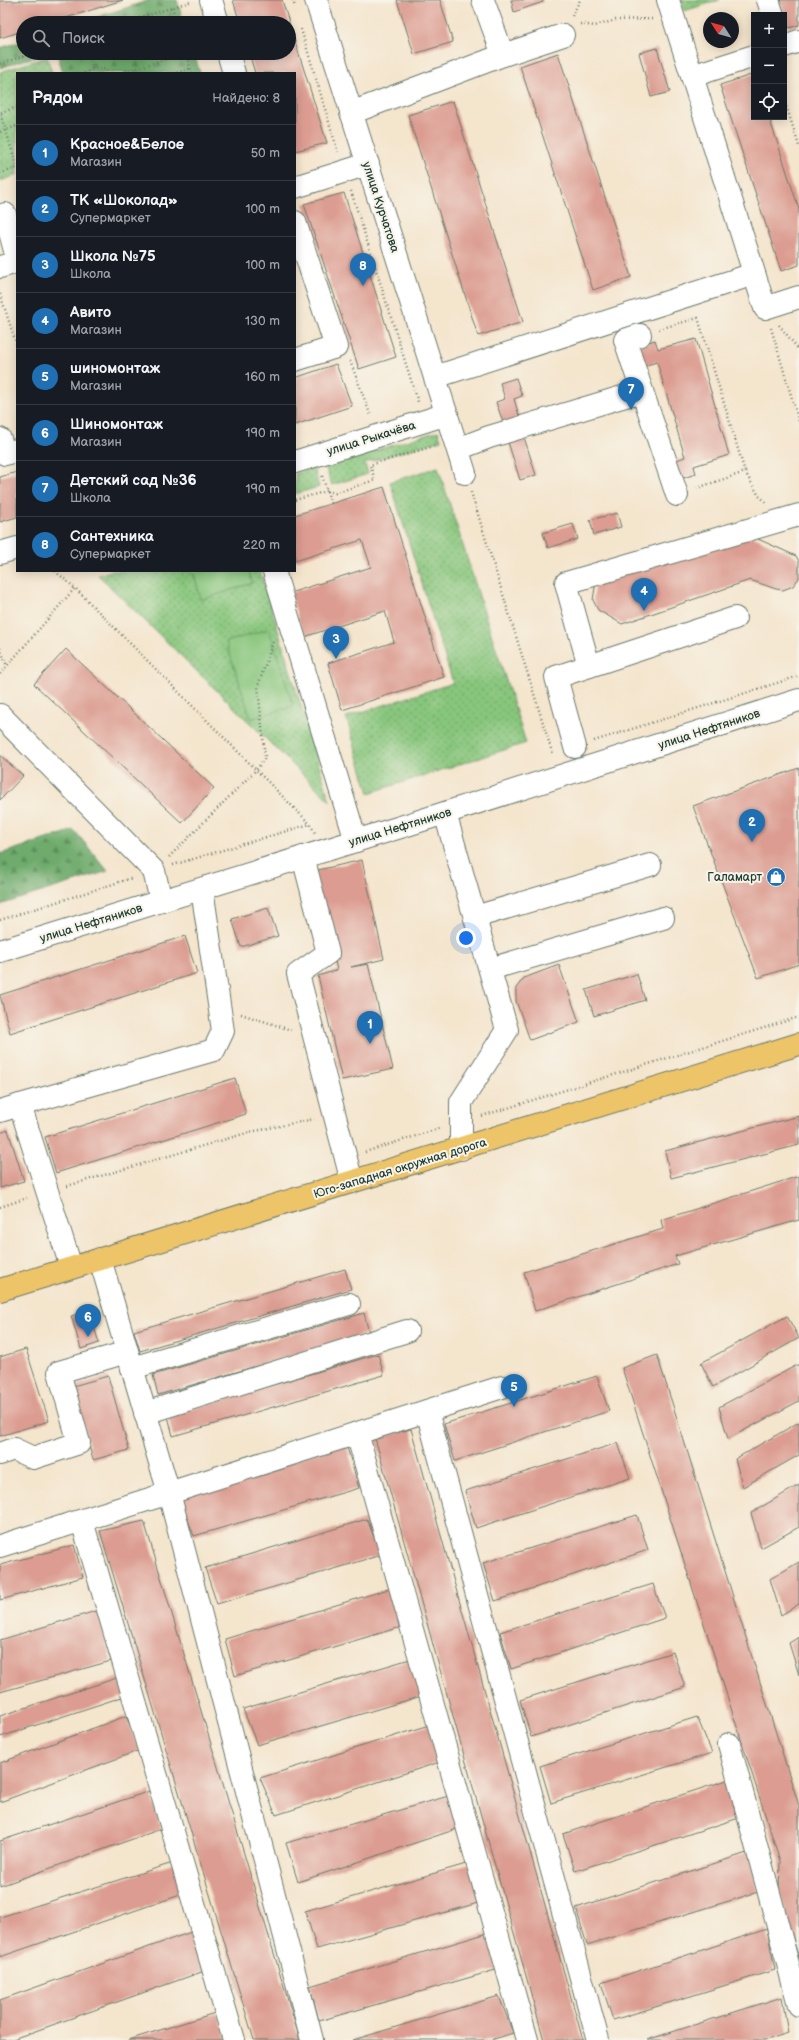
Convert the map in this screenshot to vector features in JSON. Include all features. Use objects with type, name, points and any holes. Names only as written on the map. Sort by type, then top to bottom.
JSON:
[{"type":"highway","name":"Юго-западная окружная дорога","points":[[0,1290],[799,1044]]},
{"type":"street","points":[[211,0],[216,16]]},
{"type":"street","name":"улица Курчатова","points":[[316,0],[465,472]]},
{"type":"street","points":[[483,0],[503,55]]},
{"type":"street","points":[[668,0],[765,308],[799,297]]},
{"type":"street","points":[[768,0],[772,12]]},
{"type":"street","points":[[352,113],[503,55],[563,35]]},
{"type":"street","points":[[787,45],[799,41]]},
{"type":"street","points":[[692,76],[751,57]]},
{"type":"street","points":[[230,60],[234,72]]},
{"type":"street","points":[[296,187],[368,164]]},
{"type":"street","points":[[4,214],[16,255]]},
{"type":"street","points":[[296,225],[336,347],[296,360]]},
{"type":"street","points":[[0,267],[16,262]]},
{"type":"street","points":[[435,377],[754,274]]},
{"type":"street","points":[[640,335],[626,340],[677,495]]},
{"type":"street","points":[[456,444],[490,437],[642,391]]},
{"type":"street","name":"улица Рыкачёва","points":[[296,462],[447,414]]},
{"type":"street","points":[[0,439],[5,454],[16,450]]},
{"type":"street","points":[[589,666],[566,583],[799,515]]},
{"type":"street","points":[[0,553],[16,548]]},
{"type":"street","points":[[274,572],[356,841]]},
{"type":"street","points":[[575,747],[556,677],[735,618]]},
{"type":"street","name":"улица Нефтяников","points":[[0,951],[356,841],[799,700]]},
{"type":"street","points":[[0,715],[154,871],[161,901]]},
{"type":"street","points":[[445,813],[507,1030],[461,1102],[461,1149]]},
{"type":"street","points":[[303,857],[328,953],[298,974],[352,1182]]},
{"type":"street","points":[[475,917],[650,865]]},
{"type":"street","points":[[71,1267],[47,1192],[10,1108],[214,1050],[223,1031],[221,1008],[202,888]]},
{"type":"street","points":[[490,969],[663,918]]},
{"type":"street","points":[[100,1259],[169,1493],[312,2040]]},
{"type":"street","points":[[0,1454],[14,1449],[33,1458],[79,1443],[59,1372],[129,1360],[349,1304]]},
{"type":"street","points":[[145,1413],[407,1331]]},
{"type":"street","points":[[0,1546],[502,1387]]},
{"type":"street","points":[[427,1411],[598,2040]]},
{"type":"street","points":[[357,1433],[527,2040]]},
{"type":"street","points":[[82,1521],[234,2040]]},
{"type":"street","points":[[729,1744],[799,2005]]},
{"type":"path","points":[[145,16],[196,0]]},
{"type":"path","points":[[293,0],[297,15]]},
{"type":"path","points":[[172,7],[175,16]]},
{"type":"path","points":[[563,35],[581,24],[595,26],[616,20],[658,20],[676,29]]},
{"type":"path","points":[[299,22],[344,171],[420,408]]},
{"type":"path","points":[[0,64],[16,59]]},
{"type":"path","points":[[90,60],[92,69]]},
{"type":"path","points":[[125,72],[163,60]]},
{"type":"path","points":[[188,60],[192,72]]},
{"type":"path","points":[[86,72],[92,69],[100,68],[109,72]]},
{"type":"path","points":[[180,72],[191,68]]},
{"type":"path","points":[[16,107],[0,113],[16,164]]},
{"type":"path","points":[[787,108],[799,146]]},
{"type":"path","points":[[0,132],[16,126]]},
{"type":"path","points":[[0,173],[16,167]]},
{"type":"path","points":[[0,294],[16,343]]},
{"type":"path","points":[[765,308],[799,350]]},
{"type":"path","points":[[765,308],[799,422]]},
{"type":"path","points":[[640,335],[698,318],[745,472],[760,496],[768,504]]},
{"type":"path","points":[[336,347],[348,355],[373,422]]},
{"type":"path","points":[[296,500],[327,491],[336,492],[375,480],[370,465],[456,444]]},
{"type":"path","points":[[316,455],[332,504]]},
{"type":"path","points":[[465,472],[553,755]]},
{"type":"path","points":[[677,495],[745,472]]},
{"type":"path","points":[[56,572],[75,588],[310,824],[316,835]]},
{"type":"path","points":[[0,674],[75,588]]},
{"type":"path","points":[[154,871],[256,770],[265,758],[258,686],[285,607]]},
{"type":"path","points":[[0,648],[7,666]]},
{"type":"path","points":[[221,1008],[293,1030],[316,1045]]},
{"type":"path","points":[[346,1158],[799,1017]]},
{"type":"path","points":[[0,1207],[250,1132],[335,1115]]},
{"type":"green space","points":[[150,0],[177,0],[182,16],[101,16]]},
{"type":"green space","points":[[681,0],[720,0],[684,11]]},
{"type":"green space","points":[[16,43],[16,60],[25,60],[0,68],[0,48]]},
{"type":"green space","points":[[38,60],[48,60],[52,72],[16,72],[16,175],[0,181],[0,72]]},
{"type":"green space","points":[[59,60],[196,60],[200,72],[63,72]]},
{"type":"green space","points":[[438,431],[441,440],[365,463],[368,474],[332,485],[325,466]]},
{"type":"green space","points":[[438,467],[526,743],[369,793],[346,717],[453,683],[390,482]]},
{"type":"green space","points":[[314,468],[319,487],[296,494],[296,474]]},
{"type":"green space","points":[[108,572],[193,572],[201,599],[252,583],[249,572],[260,572],[330,801],[98,575]]},
{"type":"green space","points":[[193,572],[249,572],[252,583],[201,600]]},
{"type":"green space","points":[[269,629],[293,706],[251,719],[226,642]]},
{"type":"green space","points":[[74,830],[108,871],[0,905],[0,854]]},
{"type":"building","points":[[123,0],[72,16],[16,16],[16,33],[0,38],[0,1]]},
{"type":"building","points":[[233,0],[282,0],[287,16],[238,16]]},
{"type":"building","points":[[397,0],[440,0],[453,42],[414,54]]},
{"type":"building","points":[[511,0],[543,0],[543,2],[514,12]]},
{"type":"building","points":[[780,0],[799,0],[799,25],[789,28],[787,22],[787,12],[784,12]]},
{"type":"building","points":[[296,44],[327,143],[296,151],[296,72],[255,72],[251,60],[296,60]]},
{"type":"building","points":[[657,48],[670,92],[651,97],[639,53]]},
{"type":"building","points":[[558,53],[631,277],[593,290],[520,66]]},
{"type":"building","points":[[751,75],[751,120],[770,120],[799,209],[799,265],[781,271],[720,85]]},
{"type":"building","points":[[453,101],[523,322],[478,336],[408,115]]},
{"type":"building","points":[[344,193],[396,357],[359,369],[304,204]]},
{"type":"building","points":[[696,339],[729,455],[694,466],[696,474],[680,479],[674,461],[685,457],[657,362],[643,366],[637,346],[655,340],[658,349]]},
{"type":"building","points":[[336,364],[352,406],[296,425],[296,378]]},
{"type":"building","points":[[516,378],[522,396],[514,399],[521,422],[505,428],[496,402],[505,399],[500,383]]},
{"type":"building","points":[[524,437],[536,475],[520,480],[508,442]]},
{"type":"building","points":[[16,472],[16,517],[0,522],[0,477]]},
{"type":"building","points":[[384,487],[444,677],[342,710],[328,663],[394,642],[385,611],[304,637],[290,593],[371,567],[362,540],[296,561],[296,515]]},
{"type":"building","points":[[617,513],[621,527],[594,535],[590,520]]},
{"type":"building","points":[[573,524],[578,539],[548,548],[543,533]]},
{"type":"building","points":[[749,535],[796,556],[799,561],[799,578],[793,586],[783,590],[750,580],[622,624],[598,610],[593,600],[596,581]]},
{"type":"building","points":[[66,649],[214,788],[182,823],[34,684]]},
{"type":"building","points":[[0,755],[23,776],[0,800]]},
{"type":"building","points":[[799,768],[799,964],[758,978],[693,806]]},
{"type":"building","points":[[362,860],[384,959],[351,967],[368,964],[393,1069],[342,1080],[318,976],[337,970],[314,871]]},
{"type":"building","points":[[268,908],[278,936],[241,947],[232,919]]},
{"type":"building","points":[[185,936],[197,973],[10,1033],[0,995]]},
{"type":"building","points":[[559,965],[579,1022],[530,1040],[516,1001],[516,988],[524,978]]},
{"type":"building","points":[[637,974],[645,1000],[594,1016],[586,990]]},
{"type":"building","points":[[235,1078],[246,1114],[56,1173],[45,1137]]},
{"type":"building","points":[[799,1116],[799,1145],[671,1178],[665,1151]]},
{"type":"building","points":[[8,1130],[24,1181],[0,1188],[0,1133]]},
{"type":"building","points":[[799,1176],[799,1220],[675,1256],[678,1264],[535,1311],[524,1272],[663,1229],[661,1220]]},
{"type":"building","points":[[345,1269],[351,1289],[140,1351],[134,1331]]},
{"type":"building","points":[[89,1311],[99,1343],[81,1349],[71,1316]]},
{"type":"building","points":[[364,1313],[369,1333],[158,1395],[153,1375]]},
{"type":"building","points":[[787,1316],[799,1338],[713,1387],[701,1363]]},
{"type":"building","points":[[26,1349],[49,1421],[0,1436],[0,1357]]},
{"type":"building","points":[[378,1354],[384,1375],[173,1436],[168,1416]]},
{"type":"building","points":[[657,1355],[799,1806],[799,1959],[779,1890],[780,1861],[622,1368]]},
{"type":"building","points":[[799,1364],[799,1401],[728,1439],[719,1407]]},
{"type":"building","points":[[108,1376],[129,1450],[93,1460],[73,1386]]},
{"type":"building","points":[[597,1376],[609,1411],[455,1461],[444,1424]]},
{"type":"building","points":[[799,1422],[799,1455],[743,1487],[735,1459]]},
{"type":"building","points":[[411,1429],[583,2040],[544,2040],[375,1438]]},
{"type":"building","points":[[618,1443],[630,1478],[476,1528],[465,1491]]},
{"type":"building","points":[[346,1444],[359,1488],[194,1536],[179,1496]]},
{"type":"building","points":[[799,1485],[799,1527],[761,1548],[751,1513]]},
{"type":"building","points":[[637,1515],[648,1550],[495,1601],[483,1563]]},
{"type":"building","points":[[367,1519],[381,1555],[217,1604],[205,1568]]},
{"type":"building","points":[[144,1521],[300,2040],[254,2040],[100,1531]]},
{"type":"building","points":[[74,1545],[83,1577],[0,1600],[0,1565]]},
{"type":"building","points":[[799,1562],[799,1604],[781,1615],[770,1579]]},
{"type":"building","points":[[653,1584],[665,1618],[511,1669],[500,1632]]},
{"type":"building","points":[[395,1587],[401,1627],[235,1676],[225,1639]]},
{"type":"building","points":[[99,1610],[111,1661],[0,1692],[0,1640]]},
{"type":"building","points":[[799,1637],[799,1675],[789,1643]]},
{"type":"building","points":[[673,1652],[685,1687],[531,1737],[520,1700]]},
{"type":"building","points":[[410,1659],[425,1695],[257,1745],[243,1709]]},
{"type":"building","points":[[123,1676],[131,1694],[0,1737],[0,1716]]},
{"type":"building","points":[[126,1716],[140,1750],[0,1802],[0,1763]]},
{"type":"building","points":[[697,1717],[712,1753],[551,1803],[540,1766]]},
{"type":"building","points":[[430,1725],[443,1761],[276,1815],[260,1778]]},
{"type":"building","points":[[730,1779],[739,1818],[575,1871],[563,1834]]},
{"type":"building","points":[[150,1791],[161,1829],[0,1886],[0,1841]]},
{"type":"building","points":[[452,1795],[460,1828],[298,1882],[286,1843]]},
{"type":"building","points":[[750,1852],[758,1892],[587,1945],[576,1908]]},
{"type":"building","points":[[176,1862],[183,1894],[0,1957],[0,1917]]},
{"type":"building","points":[[473,1862],[485,1901],[317,1949],[305,1911]]},
{"type":"building","points":[[767,1929],[775,1970],[613,2020],[601,1983]]},
{"type":"building","points":[[194,1931],[210,1969],[10,2040],[0,2040],[0,2000]]},
{"type":"building","points":[[488,1933],[499,1969],[319,2021],[310,1986]]},
{"type":"building","points":[[499,1996],[513,2033],[491,2040],[353,2040]]},
{"type":"building","points":[[782,1997],[788,2033],[766,2040],[647,2040]]},
{"type":"building","points":[[218,2012],[227,2040],[128,2040]]},
{"type":"place","name":"Сантехника","points":[[363,286]]},
{"type":"place","name":"Детский сад №36","points":[[631,410]]},
{"type":"place","name":"Авито","points":[[644,611]]},
{"type":"place","name":"Школа №75","points":[[336,659]]},
{"type":"place","name":"ТК «Шоколад»","points":[[752,842]]},
{"type":"place","name":"Галамарт","points":[[776,877]]},
{"type":"place","name":"Красное&Белое","points":[[370,1044]]},
{"type":"place","name":"Шиномонтаж","points":[[88,1337]]},
{"type":"place","name":"шиномонтаж","points":[[514,1407]]}]
